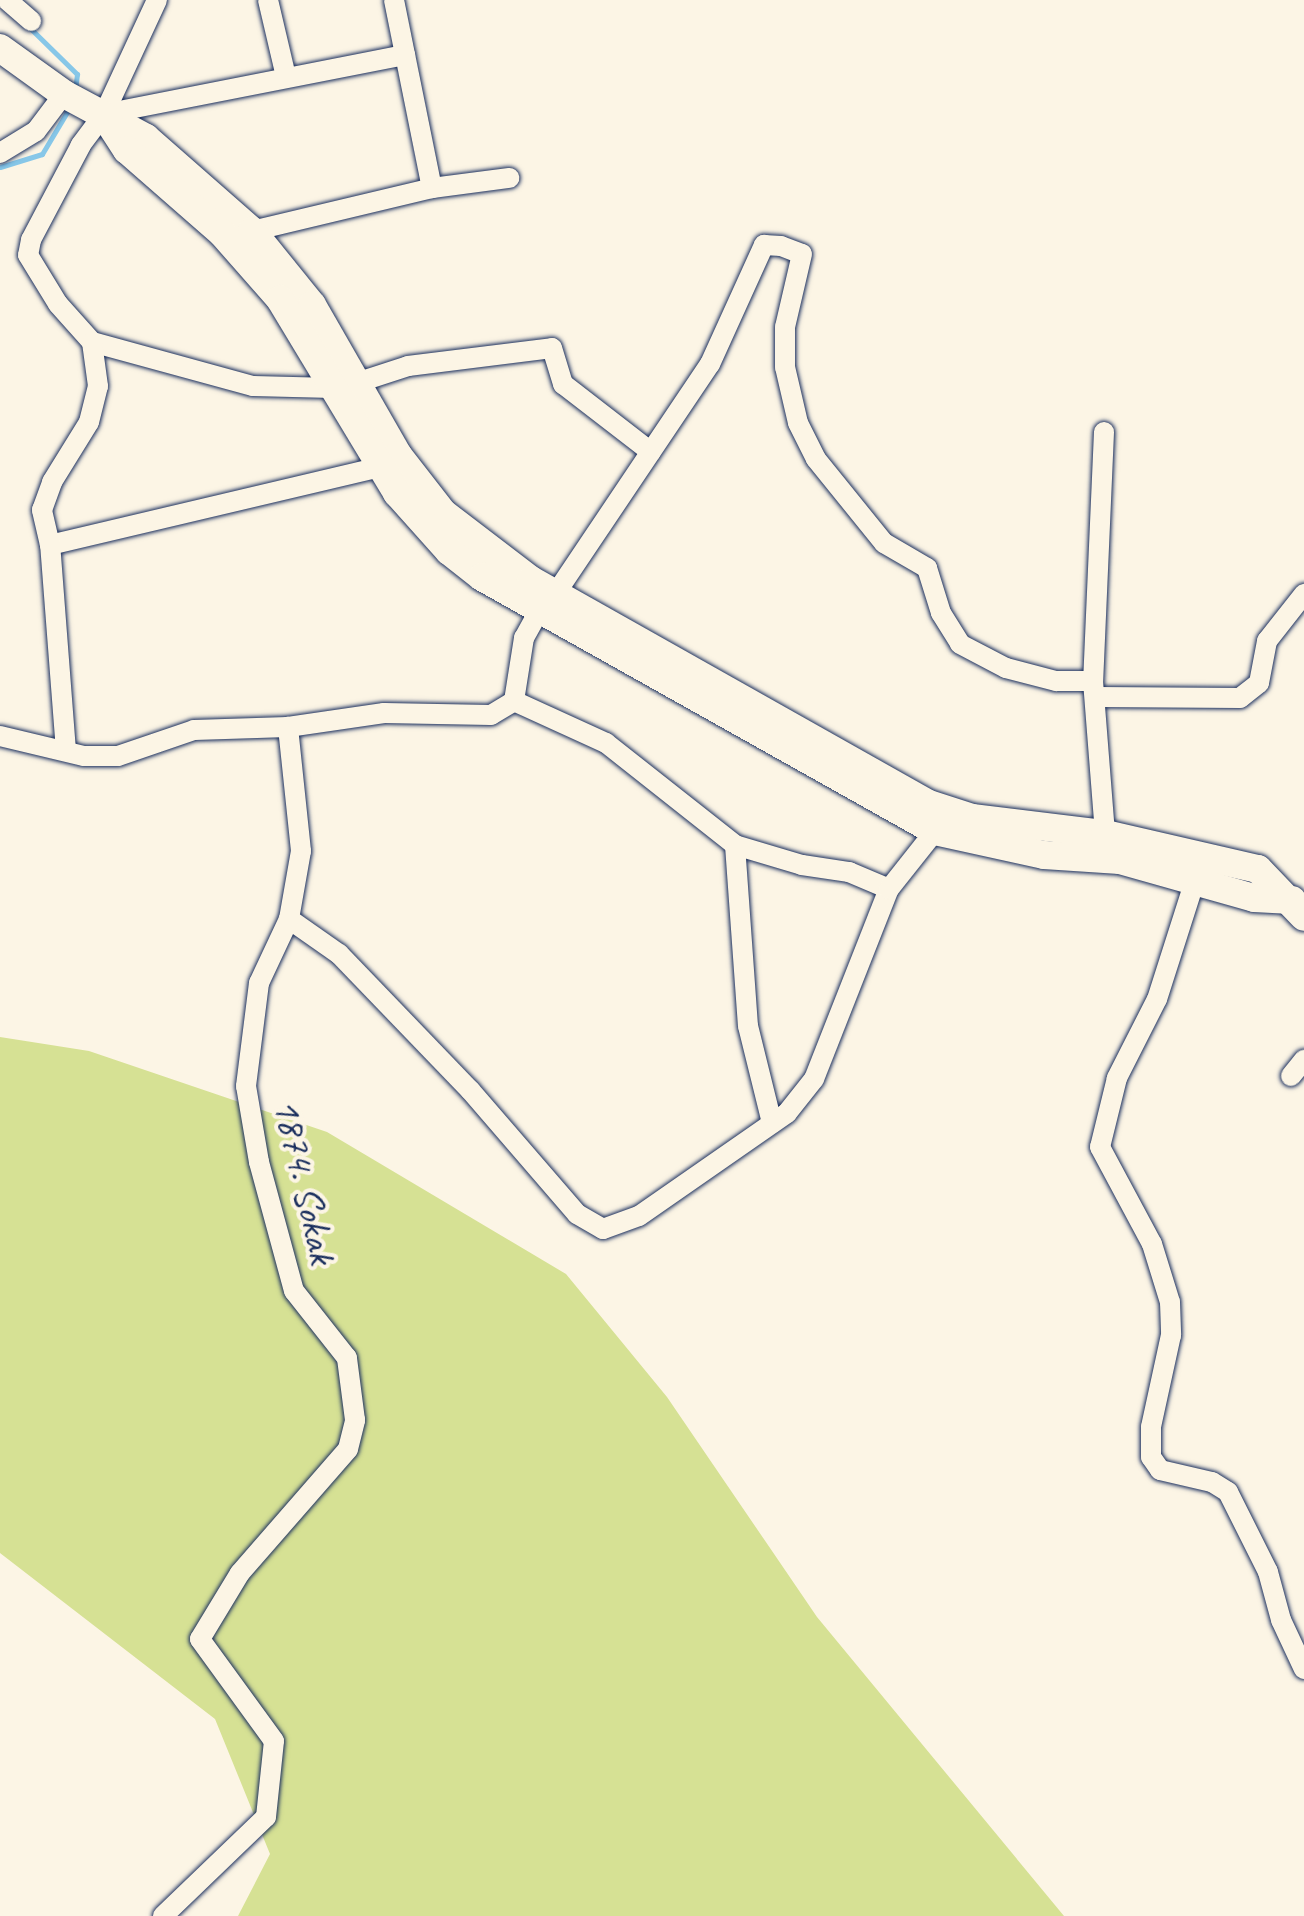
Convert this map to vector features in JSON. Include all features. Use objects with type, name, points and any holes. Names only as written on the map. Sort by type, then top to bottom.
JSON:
[{"type":"street","points":[[7,0],[31,21]]},
{"type":"street","points":[[157,0],[104,114],[81,145],[31,240],[28,255],[58,304],[92,342],[253,386],[307,391],[344,386],[408,366],[552,348],[563,384],[651,452]]},
{"type":"street","points":[[268,0],[286,77]]},
{"type":"street","points":[[394,0],[432,188]]},
{"type":"street","points":[[0,48],[64,94],[146,138],[252,231],[312,305],[379,467],[449,551],[926,803],[972,818],[1105,834],[1258,869],[1298,908]]},
{"type":"street","points":[[104,114],[405,55]]},
{"type":"street","points":[[0,153],[36,131],[64,94]]},
{"type":"street","points":[[104,114],[127,150],[222,233],[280,299],[443,513],[547,602],[935,831],[1044,855],[1120,860],[1196,877],[1254,898],[1298,908]]},
{"type":"street","points":[[252,231],[432,188],[509,178]]},
{"type":"street","points":[[0,736],[66,751],[118,756],[194,730],[288,727],[384,713],[491,715],[514,701],[524,638],[651,452],[732,325],[764,245],[802,254],[785,327],[785,367],[798,423],[816,459],[866,525],[884,543],[927,568],[941,613],[960,644],[1006,668],[1095,689],[1240,698],[1259,683],[1267,641],[1304,594]]},
{"type":"street","points":[[66,751],[50,545],[42,510],[52,482],[89,422],[98,386],[92,342]]},
{"type":"street","points":[[1104,432],[1095,689],[1105,834]]},
{"type":"street","points":[[50,545],[379,467]]},
{"type":"street","points":[[514,701],[606,743],[735,845],[802,865],[849,872],[889,889]]},
{"type":"street","name":"1874. Sokak","points":[[163,1916],[266,1817],[274,1741],[200,1639],[240,1573],[348,1449],[355,1420],[347,1358],[294,1291],[266,1193],[246,1086],[259,983],[289,919],[301,851],[288,727]]},
{"type":"street","points":[[289,919],[339,954],[470,1090],[577,1214],[603,1229],[639,1216],[787,1113],[814,1079],[889,889],[935,831]]},
{"type":"street","points":[[735,845],[748,1026],[772,1123]]},
{"type":"street","points":[[1196,877],[1157,999],[1117,1078],[1100,1147],[1152,1244],[1170,1302],[1171,1335],[1151,1427],[1151,1457],[1160,1470],[1212,1482],[1228,1492],[1268,1572],[1281,1620],[1304,1669]]},
{"type":"green space","points":[[0,1037],[89,1051],[327,1132],[566,1274],[667,1397],[817,1617],[1064,1916],[238,1916],[270,1854],[215,1719],[0,1553]]},
{"type":"waterway","points":[[30,28],[77,74],[75,90]]},
{"type":"waterway","points":[[0,167],[42,154],[70,107]]}]
